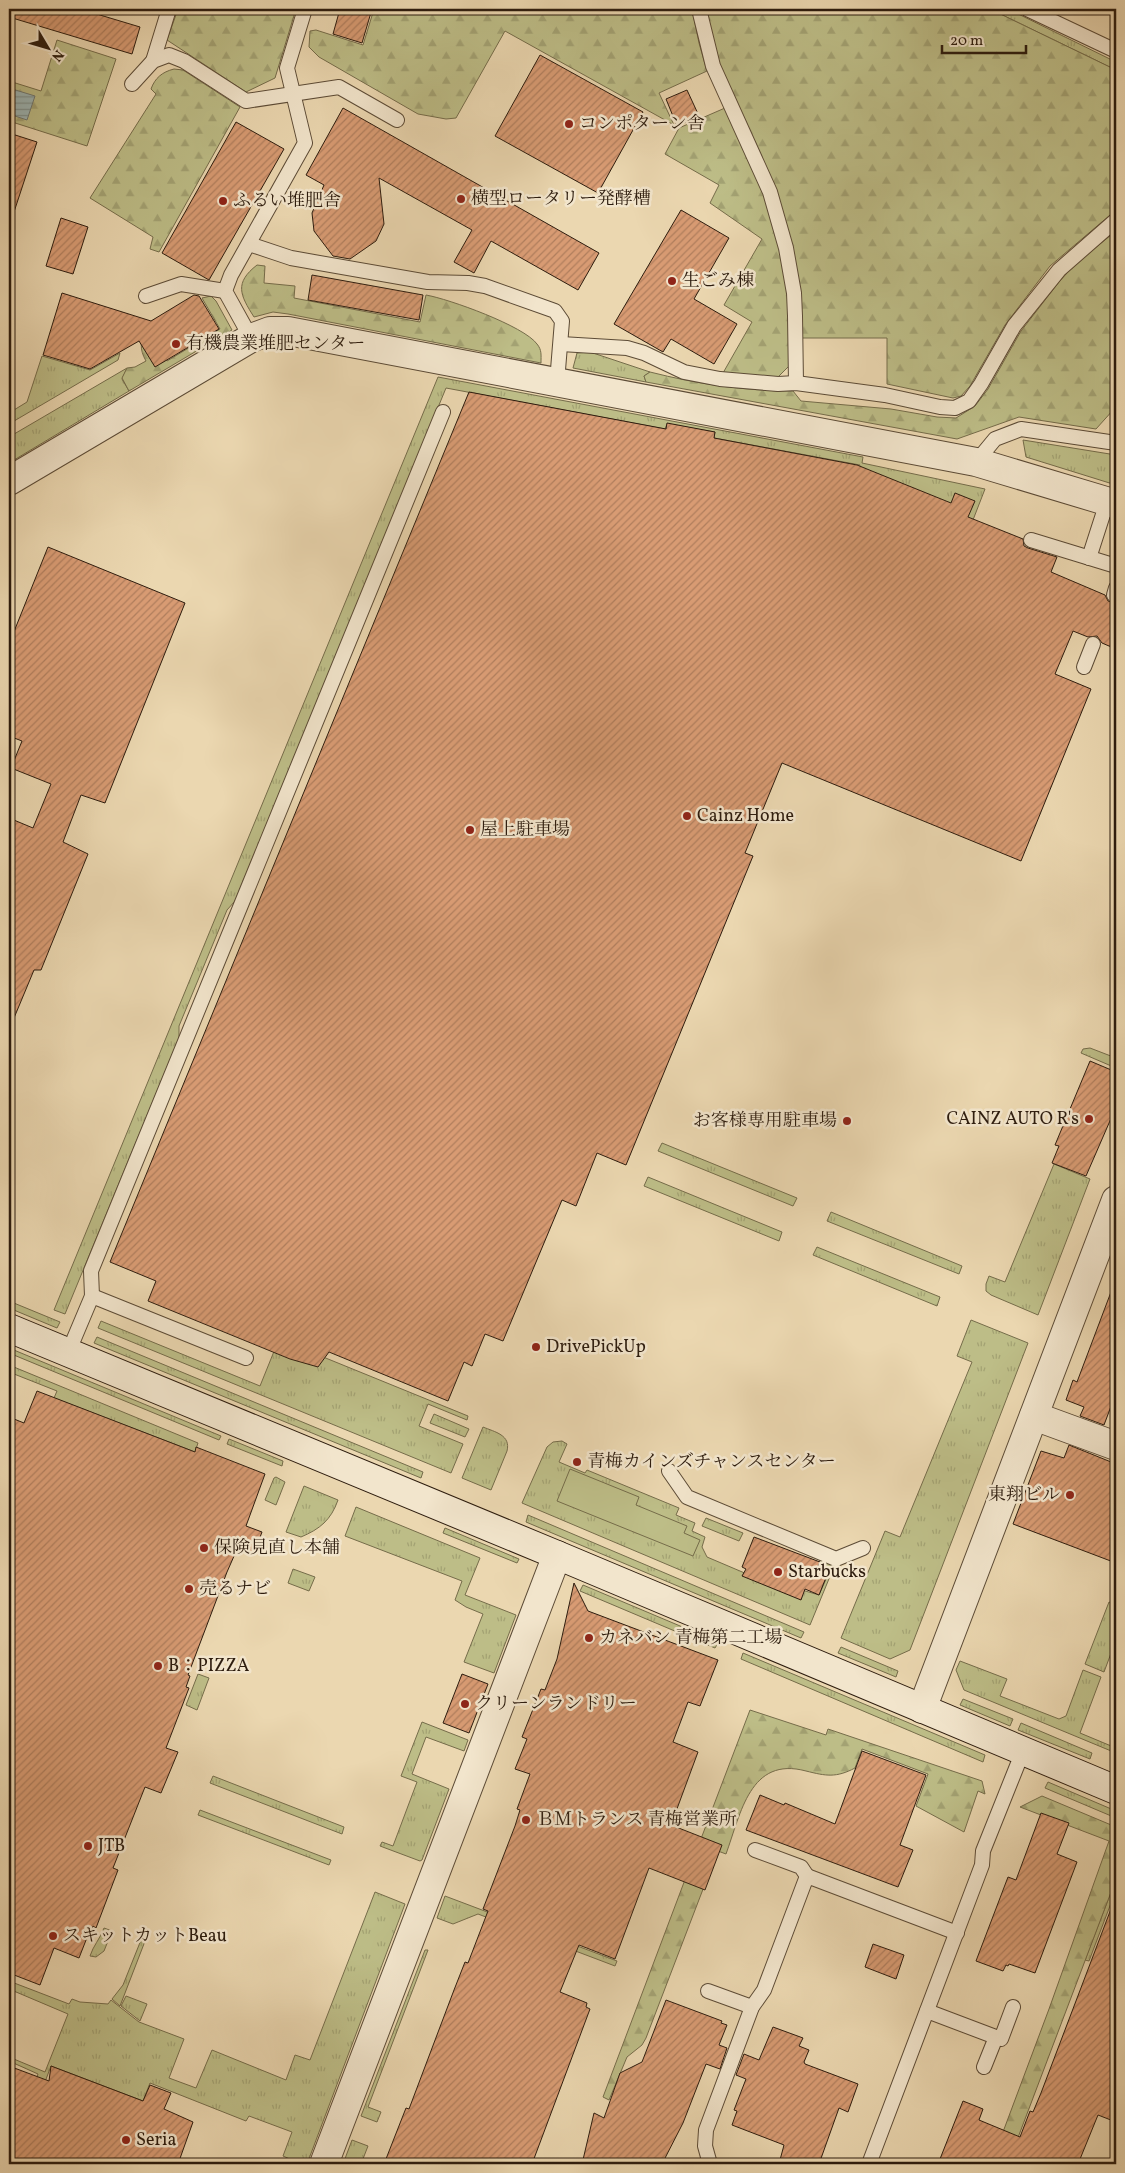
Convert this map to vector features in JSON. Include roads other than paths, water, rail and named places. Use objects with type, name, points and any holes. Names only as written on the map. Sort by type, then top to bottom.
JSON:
[{"type":"street","points":[[9,481],[251,338],[270,331],[288,331],[976,462],[1112,503]]},
{"type":"street","points":[[922,1709],[1116,1200]]},
{"type":"street","points":[[9,1328],[557,1554],[1116,1790]]},
{"type":"street","points":[[1034,1416],[1116,1446]]},
{"type":"street","points":[[324,2164],[557,1554]]},
{"type":"lane","points":[[154,61],[169,9]]},
{"type":"lane","points":[[251,338],[225,291],[231,275],[306,143],[287,68],[305,9]]},
{"type":"lane","points":[[699,9],[713,66],[770,192],[786,248],[794,293],[796,383]]},
{"type":"lane","points":[[1028,9],[1116,51]]},
{"type":"lane","points":[[132,84],[154,61],[169,54],[184,61],[246,101],[339,87],[397,120]]},
{"type":"lane","points":[[561,344],[589,344],[627,348],[644,353],[684,372],[720,380],[796,383],[885,395],[940,407],[955,408],[969,401],[981,384],[1014,326],[1044,287],[1073,256],[1116,220]]},
{"type":"lane","points":[[249,244],[291,258],[428,282],[468,283],[485,286],[555,311],[562,321],[557,382]]},
{"type":"lane","points":[[146,296],[181,284],[225,291]]},
{"type":"lane","points":[[68,1353],[92,1296],[91,1271],[443,412]]},
{"type":"lane","points":[[976,462],[995,439],[1022,429],[1116,443]]},
{"type":"lane","points":[[1089,558],[1112,503]]},
{"type":"lane","points":[[1031,540],[1116,566]]},
{"type":"lane","points":[[1084,667],[1093,644]]},
{"type":"lane","points":[[92,1296],[246,1358]]},
{"type":"lane","points":[[670,1471],[687,1497],[828,1555],[836,1558],[863,1548]]},
{"type":"lane","points":[[869,2164],[982,1865],[983,1851],[1023,1751]]},
{"type":"lane","points":[[755,1850],[801,1868],[807,1876],[957,1933]]},
{"type":"lane","points":[[710,2164],[705,2146],[706,2130],[752,2007],[764,1990],[807,1876]]},
{"type":"lane","points":[[708,1991],[752,2007]]},
{"type":"lane","points":[[927,2011],[1001,2039],[1013,2007]]},
{"type":"lane","points":[[984,2067],[996,2037]]},
{"type":"water","points":[[9,88],[35,96],[27,120],[9,114]]},
{"type":"place","name":"コンポターン舎","points":[[569,124]]},
{"type":"place","name":"横型ロータリー発酵槽","points":[[461,199]]},
{"type":"place","name":"ふるい堆肥舎","points":[[223,201]]},
{"type":"place","name":"生ごみ棟","points":[[672,281]]},
{"type":"place","name":"有機農業堆肥センター","points":[[176,344]]},
{"type":"place","name":"Cainz Home","points":[[687,816]]},
{"type":"place","name":"屋上駐車場","points":[[470,830]]},
{"type":"place","name":"CAINZ AUTO R's","points":[[1089,1119]]},
{"type":"place","name":"お客様専用駐車場","points":[[847,1121]]},
{"type":"place","name":"DrivePickUp","points":[[536,1347]]},
{"type":"place","name":"青梅カインズチャンスセンター","points":[[577,1462]]},
{"type":"place","name":"東翔ビル","points":[[1070,1495]]},
{"type":"place","name":"保険見直し本舗","points":[[204,1548]]},
{"type":"place","name":"Starbucks","points":[[778,1572]]},
{"type":"place","name":"売るナビ","points":[[189,1589]]},
{"type":"place","name":"カネバン 青梅第二工場","points":[[589,1638]]},
{"type":"place","name":"B：PIZZA","points":[[158,1666]]},
{"type":"place","name":"クリーンランドリー","points":[[465,1704]]},
{"type":"place","name":"ＢＭトランス 青梅営業所","points":[[526,1820]]},
{"type":"place","name":"JTB","points":[[88,1846]]},
{"type":"place","name":"スキットカットBeau","points":[[53,1936]]},
{"type":"place","name":"Seria","points":[[126,2140]]}]
